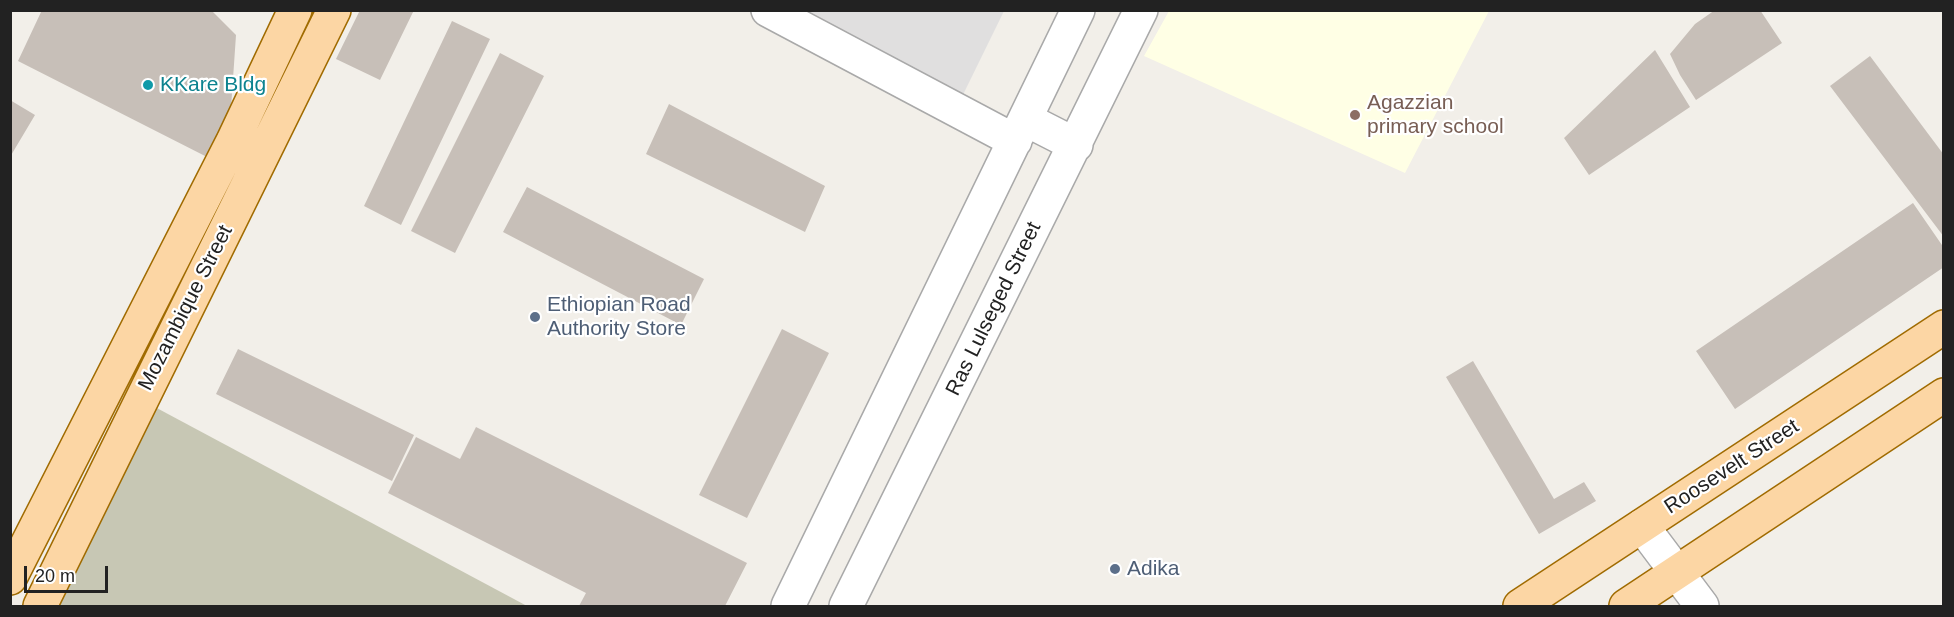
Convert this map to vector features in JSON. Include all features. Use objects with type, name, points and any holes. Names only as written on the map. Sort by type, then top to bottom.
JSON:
[{"type":"main road","name":"Mozambique Street","points":[[10,578],[233,141],[295,10]]},
{"type":"main road","name":"Mozambique Street","points":[[39,606],[334,10]]},
{"type":"main road","name":"Roosevelt Street","points":[[1520,606],[1944,327]]},
{"type":"main road","points":[[1626,606],[1944,395]]},
{"type":"street","points":[[768,10],[1020,130],[1076,145]]},
{"type":"street","points":[[848,602],[795,592],[1078,10]]},
{"type":"street","name":"Ras Lulseged Street","points":[[848,602],[1141,10]]},
{"type":"street","points":[[1642,526],[1702,606]]},
{"type":"shaded area","points":[[769,11],[1004,11],[956,109]]},
{"type":"shaded area","name":"Agazzian primary school","points":[[1169,11],[1489,11],[1405,173],[1144,56]]},
{"type":"shaded area","points":[[153,406],[527,606],[58,606]]},
{"type":"building","name":"KKare Bldg","points":[[42,10],[211,10],[236,35],[231,108],[209,158],[18,61]]},
{"type":"building","points":[[360,10],[414,10],[380,80],[336,59]]},
{"type":"building","points":[[1715,10],[1760,10],[1782,43],[1696,100],[1670,54],[1695,24]]},
{"type":"building","points":[[452,21],[490,39],[401,225],[364,206]]},
{"type":"building","points":[[1655,50],[1690,107],[1589,175],[1564,138]]},
{"type":"building","points":[[500,53],[544,76],[455,253],[411,231]]},
{"type":"building","points":[[1870,56],[1944,155],[1944,237],[1830,86]]},
{"type":"building","points":[[10,100],[35,115],[10,157]]},
{"type":"building","points":[[669,104],[825,186],[805,232],[646,154]]},
{"type":"building","points":[[527,187],[704,279],[681,325],[503,232]]},
{"type":"building","points":[[1913,203],[1944,248],[1944,267],[1735,409],[1696,351]]},
{"type":"building","points":[[782,329],[829,353],[747,518],[699,495]]},
{"type":"building","points":[[238,349],[414,435],[392,481],[216,394]]},
{"type":"building","points":[[1473,361],[1554,499],[1584,482],[1596,501],[1539,534],[1446,377]]},
{"type":"building","points":[[476,427],[747,563],[725,606],[579,606],[586,593],[388,493],[416,437],[460,459]]},
{"type":"place","name":"KKare Bldg","points":[[148,85]]},
{"type":"place","name":"Agazzian primary school","points":[[1355,115]]},
{"type":"place","name":"Ethiopian Road Authority Store","points":[[535,317]]},
{"type":"place","name":"Adika","points":[[1115,569]]}]
